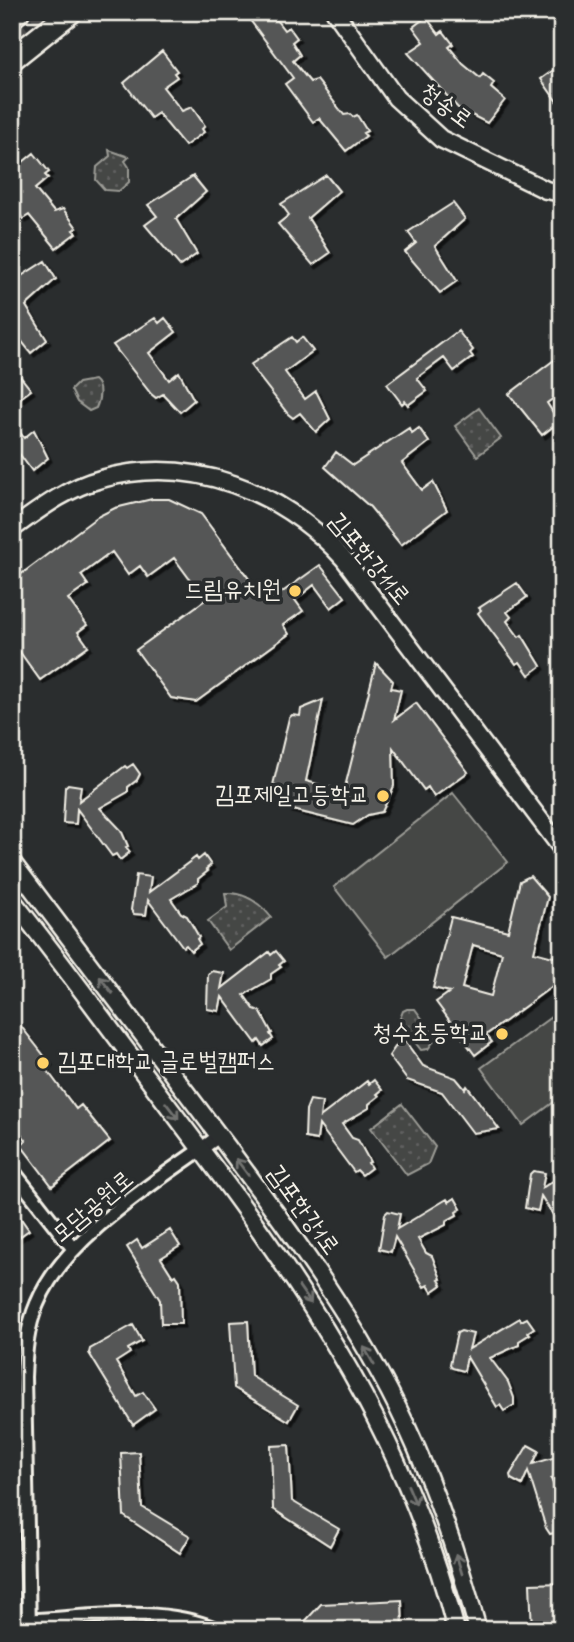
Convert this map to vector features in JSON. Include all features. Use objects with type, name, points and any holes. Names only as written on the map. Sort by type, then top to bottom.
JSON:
[{"type":"main road","points":[[12,17],[18,12]]},
{"type":"main road","points":[[12,59],[71,12]]},
{"type":"street","name":"청송로","points":[[335,12],[396,98],[441,139],[546,190],[562,193]]},
{"type":"street","name":"김포한강11로","points":[[12,529],[52,500],[79,487],[141,471],[177,471],[227,480],[300,517],[344,559],[562,852]]},
{"type":"street","name":"김포한강11로","points":[[12,537],[59,503],[80,493],[104,484],[142,477],[176,477],[223,485],[260,500],[297,522],[338,561],[547,839],[562,852]]},
{"type":"street","name":"김포한강1로","points":[[12,862],[314,1266],[374,1363],[430,1480],[450,1535],[478,1630]]},
{"type":"street","name":"김포한강1로","points":[[12,900],[201,1149],[314,1308],[351,1367],[426,1528],[456,1630]]},
{"type":"street","name":"모담공원로","points":[[29,1625],[25,1354],[37,1304],[52,1275],[74,1248],[219,1136]]},
{"type":"street","points":[[12,1170],[74,1248]]},
{"type":"street","points":[[12,1621],[29,1625],[153,1615],[197,1622],[218,1630]]},
{"type":"shaded area","points":[[109,150],[129,157],[125,161],[129,167],[129,182],[119,191],[105,190],[96,180],[97,167],[110,156]]},
{"type":"shaded area","points":[[94,380],[99,389],[99,397],[96,408],[89,411],[77,402],[71,390],[78,383]]},
{"type":"shaded area","points":[[479,408],[501,438],[477,456],[455,426]]},
{"type":"shaded area","points":[[453,793],[508,862],[388,957],[334,887]]},
{"type":"shaded area","points":[[225,893],[239,894],[251,899],[271,917],[229,950],[208,921],[227,907]]},
{"type":"shaded area","points":[[415,1009],[436,1038],[428,1049],[421,1050],[399,1021],[403,1011]]},
{"type":"shaded area","points":[[562,1009],[562,1096],[523,1125],[481,1068]]},
{"type":"shaded area","points":[[402,1104],[435,1147],[428,1164],[407,1175],[371,1128]]},
{"type":"building","points":[[244,12],[270,12],[284,30],[289,27],[297,38],[292,42],[300,55],[293,61],[310,82],[317,80],[344,115],[357,115],[367,131],[363,133],[366,136],[346,151],[319,118],[313,122],[285,84],[293,78]]},
{"type":"building","points":[[426,17],[439,34],[443,31],[453,44],[449,47],[463,64],[480,78],[483,74],[494,83],[491,88],[505,100],[487,123],[458,108],[408,53],[424,42],[413,27]]},
{"type":"building","points":[[162,51],[177,71],[174,73],[177,77],[163,87],[182,111],[192,107],[205,126],[202,129],[204,132],[185,146],[158,113],[151,118],[124,83]]},
{"type":"building","points":[[562,64],[562,109],[541,79]]},
{"type":"building","points":[[34,153],[49,172],[45,175],[48,178],[35,189],[54,212],[63,209],[77,228],[73,230],[76,233],[56,248],[29,215],[23,219],[12,205],[12,171]]},
{"type":"building","points":[[326,175],[339,191],[308,218],[330,253],[313,265],[278,224],[289,215],[281,204]]},
{"type":"building","points":[[193,176],[206,192],[176,219],[197,254],[180,266],[145,225],[157,216],[148,205]]},
{"type":"building","points":[[453,203],[465,219],[435,246],[457,281],[440,293],[405,252],[416,243],[408,232]]},
{"type":"building","points":[[45,261],[56,279],[26,306],[47,340],[31,353],[16,334],[12,337],[12,282]]},
{"type":"building","points":[[155,318],[159,323],[165,318],[176,332],[149,353],[169,380],[179,372],[194,400],[180,412],[163,394],[156,398],[151,394],[113,345]]},
{"type":"building","points":[[458,331],[473,350],[470,353],[473,357],[454,371],[444,358],[417,378],[427,391],[408,405],[405,401],[402,404],[387,384]]},
{"type":"building","points":[[292,337],[296,342],[302,337],[313,351],[285,372],[305,399],[316,391],[330,419],[316,432],[300,413],[293,418],[288,414],[250,365]]},
{"type":"building","points":[[562,354],[562,392],[547,403],[559,422],[542,435],[509,394]]},
{"type":"building","points":[[20,376],[31,390],[12,404],[12,382]]},
{"type":"building","points":[[409,428],[412,433],[419,428],[429,442],[402,463],[422,490],[433,482],[447,510],[401,545],[370,507],[325,467],[336,452],[353,465]]},
{"type":"building","points":[[34,430],[48,458],[32,471],[18,452],[12,456],[12,436],[19,431],[24,438]]},
{"type":"building","points":[[152,499],[169,499],[201,514],[267,603],[320,565],[345,597],[331,608],[314,585],[295,600],[303,611],[283,625],[289,634],[196,702],[171,698],[136,650],[205,600],[174,558],[148,577],[140,566],[128,575],[112,552],[81,575],[88,585],[68,599],[87,625],[78,632],[88,646],[40,680],[12,641],[12,581],[97,517],[115,508]]},
{"type":"building","points":[[517,583],[527,597],[507,612],[511,617],[507,621],[519,637],[522,635],[541,666],[529,675],[520,662],[516,664],[478,613],[481,610],[479,608]]},
{"type":"building","points":[[376,663],[393,681],[391,688],[401,690],[394,720],[416,703],[468,772],[434,797],[428,787],[424,790],[393,748],[394,786],[382,812],[368,815],[353,825],[289,809],[280,797],[279,787],[273,785],[289,718],[292,715],[300,716],[301,709],[323,700],[306,781],[344,791]]},
{"type":"building","points":[[133,764],[140,774],[128,787],[128,792],[100,808],[121,830],[128,846],[126,847],[130,852],[120,860],[116,854],[112,856],[77,809],[76,824],[63,823],[65,787],[68,784],[81,786],[79,801],[125,766],[127,768]]},
{"type":"building","points":[[204,855],[211,865],[206,869],[208,871],[198,879],[198,883],[171,899],[181,913],[187,916],[199,937],[197,939],[200,944],[191,951],[186,945],[183,947],[148,900],[146,915],[134,914],[131,910],[136,875],[151,877],[149,892],[196,857],[198,860]]},
{"type":"building","points":[[530,876],[548,897],[534,952],[553,957],[562,951],[562,979],[486,1035],[492,1042],[475,1055],[436,1002],[450,992],[433,988],[451,917],[508,931],[520,881]],"holes":[[[473,945],[502,953],[491,996],[462,988]]]},
{"type":"building","points":[[276,951],[284,961],[279,965],[281,967],[271,974],[271,979],[244,995],[254,1009],[260,1011],[272,1033],[270,1034],[273,1039],[263,1046],[259,1040],[256,1043],[222,997],[219,1011],[207,1009],[208,974],[212,971],[224,973],[221,989],[269,952],[271,955]]},
{"type":"building","points":[[20,1025],[49,1062],[44,1066],[76,1109],[81,1105],[110,1141],[52,1186],[21,1145],[26,1140],[12,1122],[12,1030]]},
{"type":"building","points":[[402,1037],[423,1066],[456,1078],[465,1089],[467,1086],[499,1129],[473,1133],[442,1092],[407,1080],[389,1056]]},
{"type":"building","points":[[374,1080],[382,1090],[377,1094],[379,1096],[369,1104],[369,1108],[342,1124],[352,1138],[358,1140],[370,1162],[368,1163],[371,1168],[362,1175],[357,1170],[354,1172],[319,1125],[317,1140],[305,1138],[306,1110],[310,1100],[322,1102],[320,1117],[367,1081],[369,1084]]},
{"type":"building","points":[[533,1171],[545,1173],[542,1188],[562,1175],[562,1229],[541,1196],[538,1211],[525,1208],[530,1174]]},
{"type":"building","points":[[455,1198],[461,1209],[456,1212],[457,1215],[446,1221],[446,1225],[418,1239],[426,1253],[432,1256],[441,1279],[439,1280],[442,1285],[432,1292],[428,1285],[424,1287],[395,1237],[391,1252],[379,1249],[385,1214],[388,1211],[400,1214],[397,1229],[447,1199],[449,1202]]},
{"type":"building","points":[[12,1206],[29,1230],[12,1242]]},
{"type":"building","points":[[170,1230],[180,1246],[161,1258],[173,1277],[176,1275],[180,1281],[181,1324],[161,1324],[160,1300],[127,1247],[137,1240],[142,1248]]},
{"type":"building","points":[[520,1318],[521,1321],[527,1318],[534,1328],[528,1332],[530,1334],[519,1341],[519,1345],[490,1358],[508,1382],[514,1398],[514,1405],[504,1411],[500,1405],[497,1407],[467,1357],[464,1371],[452,1368],[450,1364],[457,1333],[461,1331],[473,1334],[469,1349]]},
{"type":"building","points":[[248,1321],[251,1376],[298,1405],[289,1421],[234,1388],[230,1322]]},
{"type":"building","points":[[133,1325],[142,1341],[128,1349],[130,1353],[116,1362],[136,1396],[143,1392],[155,1409],[133,1425],[89,1353],[90,1349]]},
{"type":"building","points":[[289,1445],[292,1501],[339,1529],[330,1546],[273,1509],[271,1446]]},
{"type":"building","points":[[528,1445],[539,1451],[533,1464],[562,1455],[562,1475],[551,1479],[562,1504],[562,1531],[550,1534],[546,1528],[528,1471],[522,1485],[511,1479],[510,1475]]},
{"type":"building","points":[[139,1452],[142,1507],[190,1536],[180,1553],[124,1516],[121,1453]]},
{"type":"building","points":[[562,1583],[562,1630],[532,1630],[530,1584]]},
{"type":"building","points":[[402,1600],[403,1630],[297,1630],[321,1604]]},
{"type":"tunnel","points":[[12,44],[53,12]]},
{"type":"place","name":"드림유치원","points":[[295,591]]},
{"type":"place","name":"김포제일고등학교","points":[[383,796]]},
{"type":"place","name":"청수초등학교","points":[[502,1034]]},
{"type":"place","name":"김포대학교 글로벌캠퍼스","points":[[43,1063]]}]
